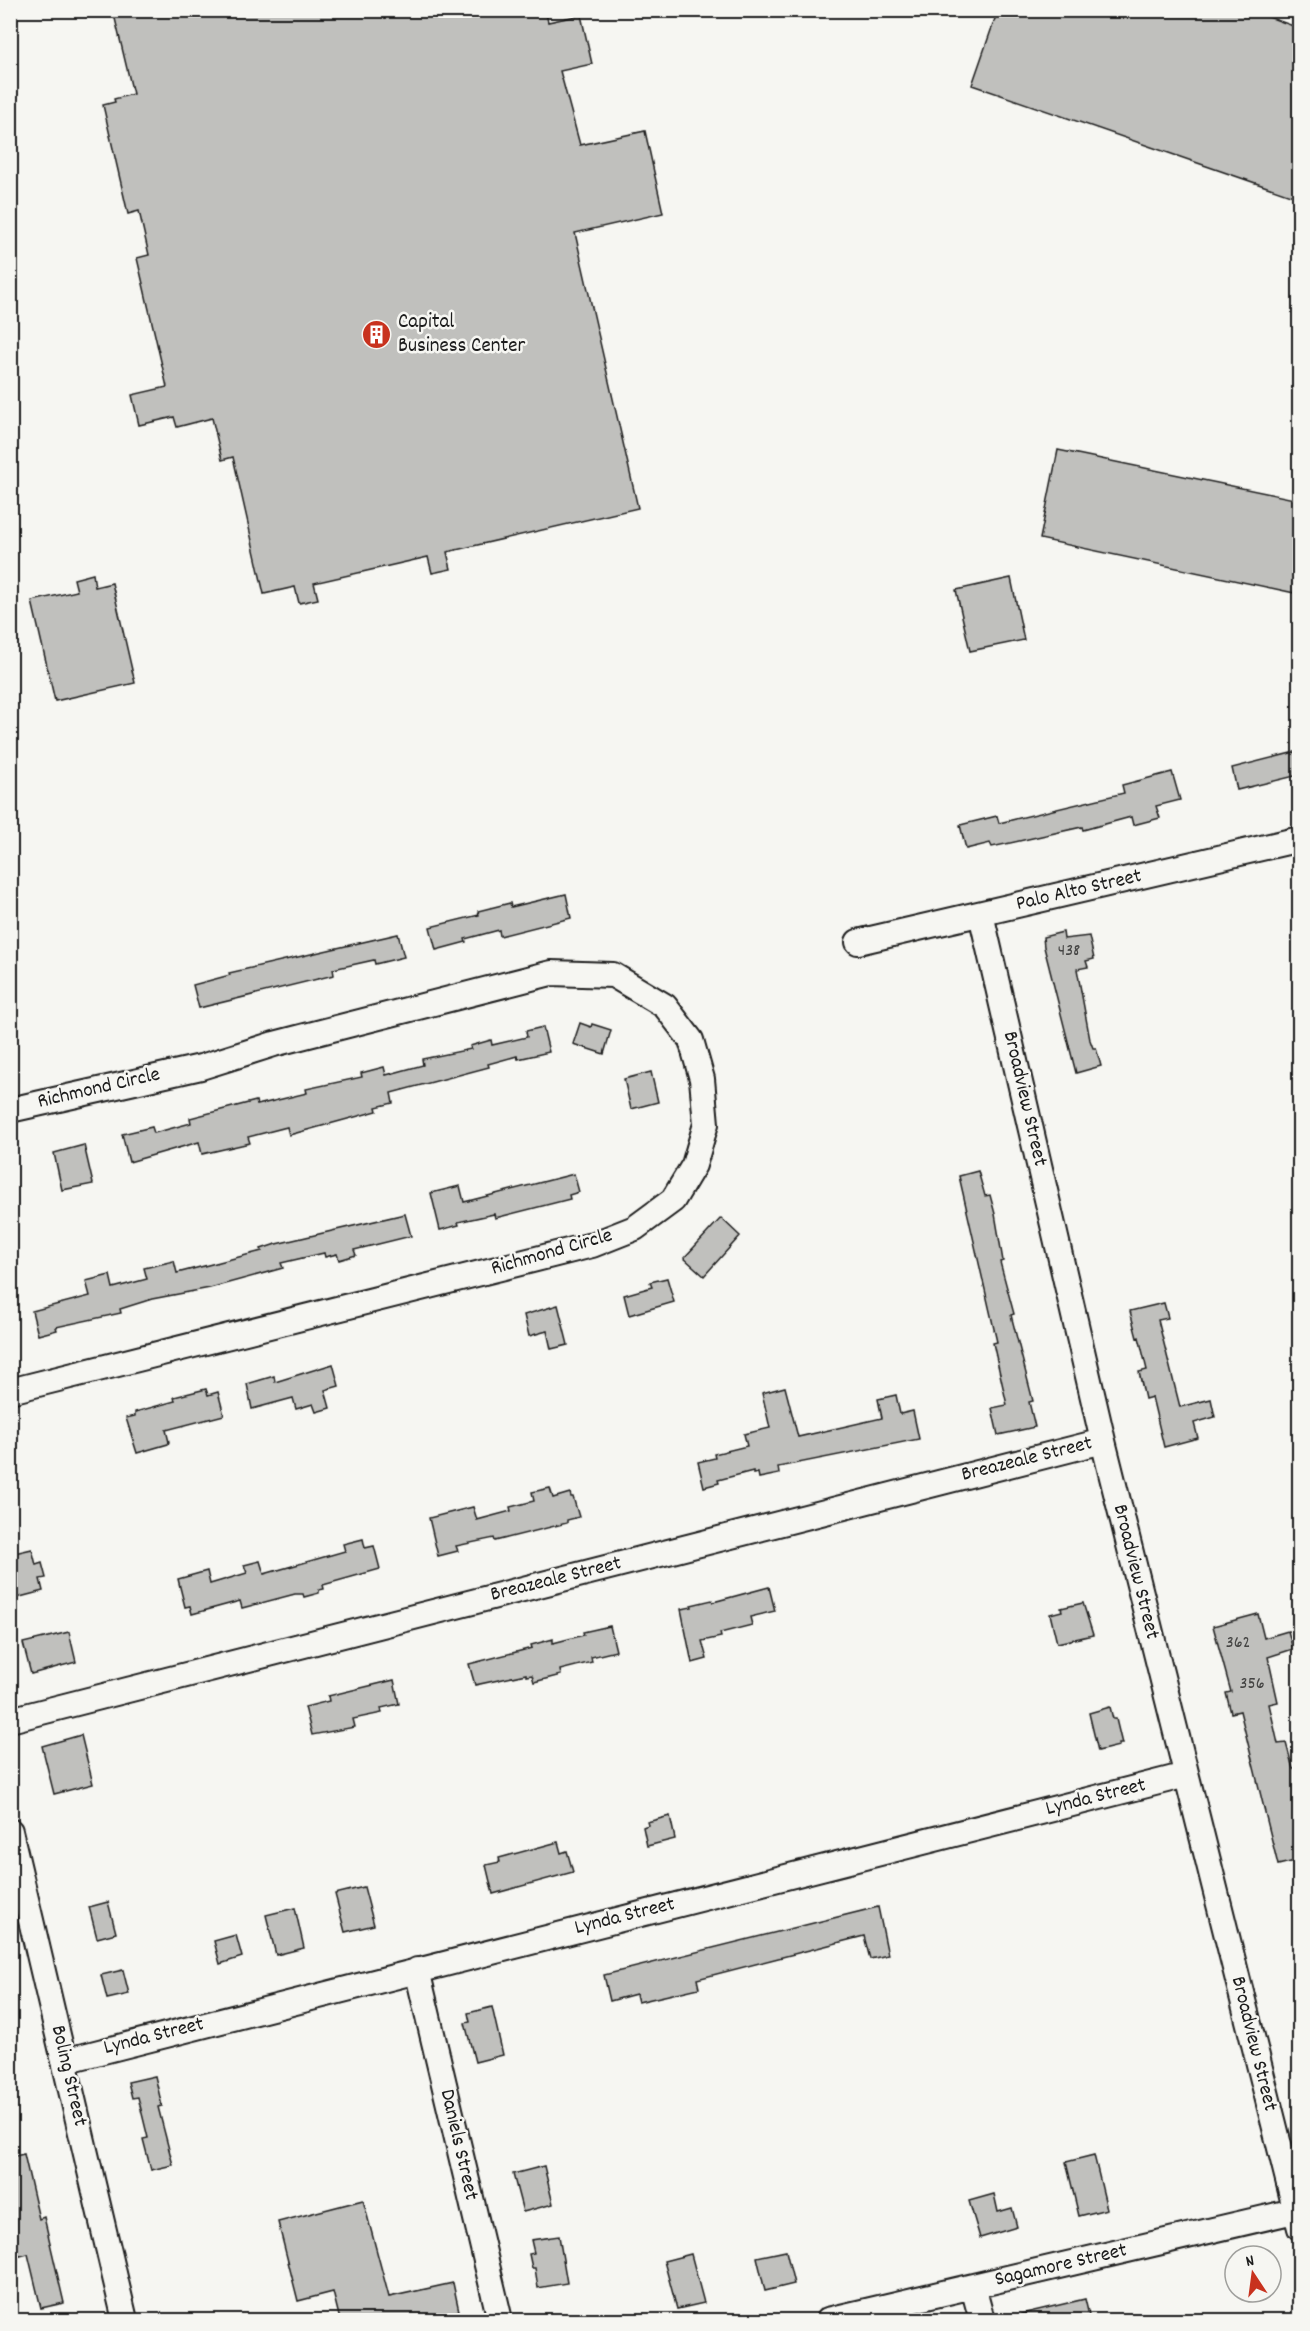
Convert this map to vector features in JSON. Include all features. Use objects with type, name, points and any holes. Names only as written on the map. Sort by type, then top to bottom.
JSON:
[{"type":"street","name":"Palo Alto Street","points":[[858,942],[1299,839]]},
{"type":"street","name":"Broadview Street","points":[[981,914],[1103,1441],[1297,2220]]},
{"type":"street","name":"Richmond Circle","points":[[10,1110],[201,1067],[274,1044],[551,974],[583,974],[613,975],[665,1006],[691,1040],[702,1079],[706,1124],[694,1165],[673,1200],[635,1228],[592,1245],[10,1391]]},
{"type":"street","name":"Breazeale Street","points":[[10,1720],[1103,1441]]},
{"type":"street","name":"Lynda Street","points":[[64,2061],[1186,1775]]},
{"type":"street","name":"Boling Street","points":[[10,1832],[125,2320]]},
{"type":"street","name":"Daniels Street","points":[[417,1970],[500,2320]]},
{"type":"street","name":"Sagamore Street","points":[[828,2320],[973,2287],[1297,2220]]},
{"type":"street","points":[[973,2287],[982,2320]]},
{"type":"building","name":"Capital Business Center","points":[[113,10],[533,10],[534,15],[546,13],[548,22],[581,15],[592,64],[560,71],[580,145],[645,131],[663,213],[575,233],[638,508],[447,552],[451,569],[432,573],[428,557],[314,583],[318,599],[299,603],[295,587],[264,594],[233,457],[222,460],[212,418],[177,427],[174,417],[139,425],[132,395],[167,387],[137,258],[149,255],[139,211],[128,214],[103,105],[115,102],[114,99],[133,94]]},
{"type":"building","points":[[998,10],[1249,10],[1299,28],[1299,198],[972,85]]},
{"type":"building","points":[[1058,450],[1299,500],[1299,594],[1040,539]]},
{"type":"building","points":[[93,574],[95,587],[112,583],[135,683],[55,701],[32,601],[77,591],[74,579]]},
{"type":"building","points":[[1011,578],[1024,640],[970,651],[956,590]]},
{"type":"building","points":[[1299,751],[1299,775],[1237,790],[1232,768]]},
{"type":"building","points":[[1172,772],[1180,800],[1156,806],[1160,818],[1133,825],[1131,817],[1083,830],[1082,827],[992,847],[990,843],[966,849],[960,825],[997,816],[999,823],[1124,793],[1122,785]]},
{"type":"building","points":[[566,894],[571,918],[500,936],[499,930],[436,950],[430,927],[479,915],[478,911],[510,903],[511,907]]},
{"type":"building","points":[[1063,932],[1064,939],[1089,936],[1094,959],[1086,961],[1088,967],[1077,969],[1090,1040],[1093,1048],[1096,1048],[1101,1066],[1076,1073],[1043,937]]},
{"type":"building","points":[[398,934],[404,957],[375,964],[374,960],[333,969],[334,975],[199,1008],[193,985],[230,975],[229,973]]},
{"type":"building","points":[[580,1023],[611,1030],[604,1054],[573,1044]]},
{"type":"building","points":[[543,1027],[549,1052],[518,1059],[517,1056],[488,1064],[489,1067],[391,1093],[393,1103],[376,1107],[377,1111],[289,1135],[287,1127],[248,1137],[250,1143],[202,1154],[199,1142],[129,1162],[122,1134],[152,1127],[154,1133],[191,1123],[190,1118],[256,1101],[257,1105],[307,1093],[306,1089],[362,1077],[361,1073],[384,1067],[386,1075],[423,1065],[422,1059],[471,1049],[470,1046],[491,1040],[492,1045],[527,1037],[526,1031]]},
{"type":"building","points":[[651,1072],[658,1102],[631,1109],[624,1079]]},
{"type":"building","points":[[84,1145],[93,1184],[62,1190],[54,1153]]},
{"type":"building","points":[[978,1171],[985,1196],[990,1195],[995,1214],[1003,1261],[1000,1262],[1033,1401],[1029,1402],[1035,1427],[998,1435],[992,1408],[1007,1405],[993,1343],[997,1342],[959,1176]]},
{"type":"building","points":[[574,1174],[579,1192],[569,1195],[570,1199],[495,1218],[494,1214],[458,1222],[459,1225],[440,1230],[431,1193],[460,1186],[464,1202]]},
{"type":"building","points":[[405,1214],[411,1236],[354,1250],[356,1255],[339,1260],[337,1254],[325,1257],[324,1253],[281,1263],[283,1268],[210,1288],[152,1299],[120,1309],[121,1313],[56,1327],[57,1330],[38,1335],[32,1311],[90,1296],[86,1281],[110,1275],[113,1288],[147,1279],[144,1268],[174,1261],[177,1273],[262,1251],[261,1249],[276,1244]]},
{"type":"building","points":[[721,1218],[740,1236],[704,1276],[684,1258]]},
{"type":"building","points":[[667,1278],[674,1302],[629,1315],[624,1295],[652,1287],[650,1282]]},
{"type":"building","points":[[1164,1303],[1168,1318],[1158,1320],[1180,1407],[1211,1399],[1215,1417],[1194,1423],[1198,1438],[1164,1447],[1152,1397],[1145,1399],[1139,1372],[1147,1370],[1130,1311]]},
{"type":"building","points":[[558,1305],[568,1345],[551,1349],[547,1331],[529,1336],[524,1315]]},
{"type":"building","points":[[333,1364],[339,1386],[325,1390],[330,1408],[316,1412],[313,1404],[296,1409],[293,1398],[252,1409],[247,1384],[274,1376],[275,1382]]},
{"type":"building","points":[[785,1387],[798,1437],[882,1418],[878,1399],[896,1395],[900,1414],[913,1411],[919,1439],[778,1467],[779,1474],[759,1478],[758,1473],[753,1474],[753,1471],[718,1480],[719,1483],[704,1487],[698,1462],[715,1458],[714,1454],[747,1446],[744,1434],[770,1428],[762,1393]]},
{"type":"building","points":[[206,1389],[208,1395],[218,1392],[224,1415],[166,1430],[168,1444],[137,1453],[126,1418],[135,1416],[135,1412],[175,1401],[174,1397]]},
{"type":"building","points":[[550,1488],[553,1498],[570,1493],[579,1517],[567,1520],[567,1523],[495,1541],[494,1538],[456,1546],[458,1551],[438,1556],[429,1518],[473,1507],[477,1520],[511,1511],[510,1507],[534,1501],[532,1492]]},
{"type":"building","points":[[363,1539],[365,1548],[374,1546],[380,1569],[323,1585],[324,1589],[319,1590],[319,1593],[304,1597],[303,1594],[295,1594],[242,1608],[240,1601],[192,1614],[190,1606],[185,1607],[178,1579],[207,1571],[210,1584],[247,1573],[244,1565],[260,1561],[264,1574],[345,1551],[343,1544]]},
{"type":"building","points":[[32,1549],[36,1565],[42,1563],[46,1578],[40,1579],[43,1591],[16,1598],[10,1577],[10,1554]]},
{"type":"building","points":[[769,1587],[775,1611],[750,1617],[752,1625],[720,1633],[721,1637],[702,1641],[707,1659],[692,1663],[681,1609]]},
{"type":"building","points":[[1083,1603],[1093,1635],[1057,1643],[1050,1614],[1062,1611],[1061,1608]]},
{"type":"building","points":[[1258,1614],[1264,1638],[1288,1631],[1293,1649],[1268,1657],[1278,1702],[1269,1704],[1278,1744],[1286,1743],[1293,1769],[1299,1768],[1299,1860],[1278,1865],[1240,1711],[1231,1713],[1226,1693],[1231,1692],[1213,1626]]},
{"type":"building","points":[[610,1626],[616,1651],[591,1657],[592,1662],[560,1670],[561,1675],[534,1682],[532,1675],[526,1676],[526,1674],[475,1685],[469,1664],[532,1648],[531,1645],[553,1639],[553,1643],[584,1635],[583,1632]]},
{"type":"building","points":[[69,1632],[76,1662],[31,1674],[23,1643]]},
{"type":"building","points":[[394,1680],[399,1704],[381,1708],[382,1713],[353,1719],[355,1727],[312,1735],[305,1707],[329,1701],[328,1696]]},
{"type":"building","points":[[1110,1707],[1113,1719],[1116,1719],[1122,1744],[1098,1751],[1089,1713]]},
{"type":"building","points":[[81,1735],[93,1784],[54,1794],[42,1746]]},
{"type":"building","points":[[670,1816],[675,1839],[647,1846],[643,1827],[648,1825],[647,1822]]},
{"type":"building","points":[[558,1842],[561,1853],[567,1851],[573,1872],[493,1894],[486,1865],[500,1862],[499,1858]]},
{"type":"building","points":[[364,1887],[374,1925],[345,1932],[335,1894]]},
{"type":"building","points":[[108,1902],[116,1933],[97,1938],[89,1907]]},
{"type":"building","points":[[878,1907],[888,1955],[870,1959],[864,1936],[697,1979],[699,1988],[638,2002],[636,1994],[610,2001],[604,1975]]},
{"type":"building","points":[[295,1908],[304,1948],[276,1955],[266,1915]]},
{"type":"building","points":[[236,1935],[242,1957],[220,1964],[214,1941]]},
{"type":"building","points":[[123,1970],[129,1994],[107,1999],[101,1975]]},
{"type":"building","points":[[492,2007],[503,2055],[475,2062],[465,2023],[470,2022],[468,2013]]},
{"type":"building","points":[[155,2076],[162,2106],[158,2107],[173,2165],[151,2170],[143,2139],[148,2138],[138,2097],[132,2098],[128,2082]]},
{"type":"building","points":[[24,2154],[39,2219],[44,2217],[64,2303],[41,2308],[28,2254],[16,2257],[10,2234],[10,2157]]},
{"type":"building","points":[[1094,2155],[1107,2209],[1079,2216],[1066,2162]]},
{"type":"building","points":[[544,2166],[553,2204],[523,2212],[513,2174]]},
{"type":"building","points":[[994,2194],[998,2212],[1012,2208],[1017,2227],[980,2238],[969,2201]]},
{"type":"building","points":[[363,2200],[389,2297],[453,2283],[459,2311],[418,2320],[340,2320],[333,2292],[298,2301],[278,2222]]},
{"type":"building","points":[[559,2236],[567,2283],[538,2288],[535,2268],[532,2268],[529,2254],[534,2253],[531,2240]]},
{"type":"building","points":[[786,2251],[794,2284],[765,2291],[757,2257]]},
{"type":"building","points":[[691,2254],[704,2303],[677,2309],[664,2261]]},
{"type":"building","points":[[1085,2299],[1090,2320],[1022,2320],[1021,2314]]},
{"type":"place","name":"Capital Business Center","points":[[377,335]]}]
